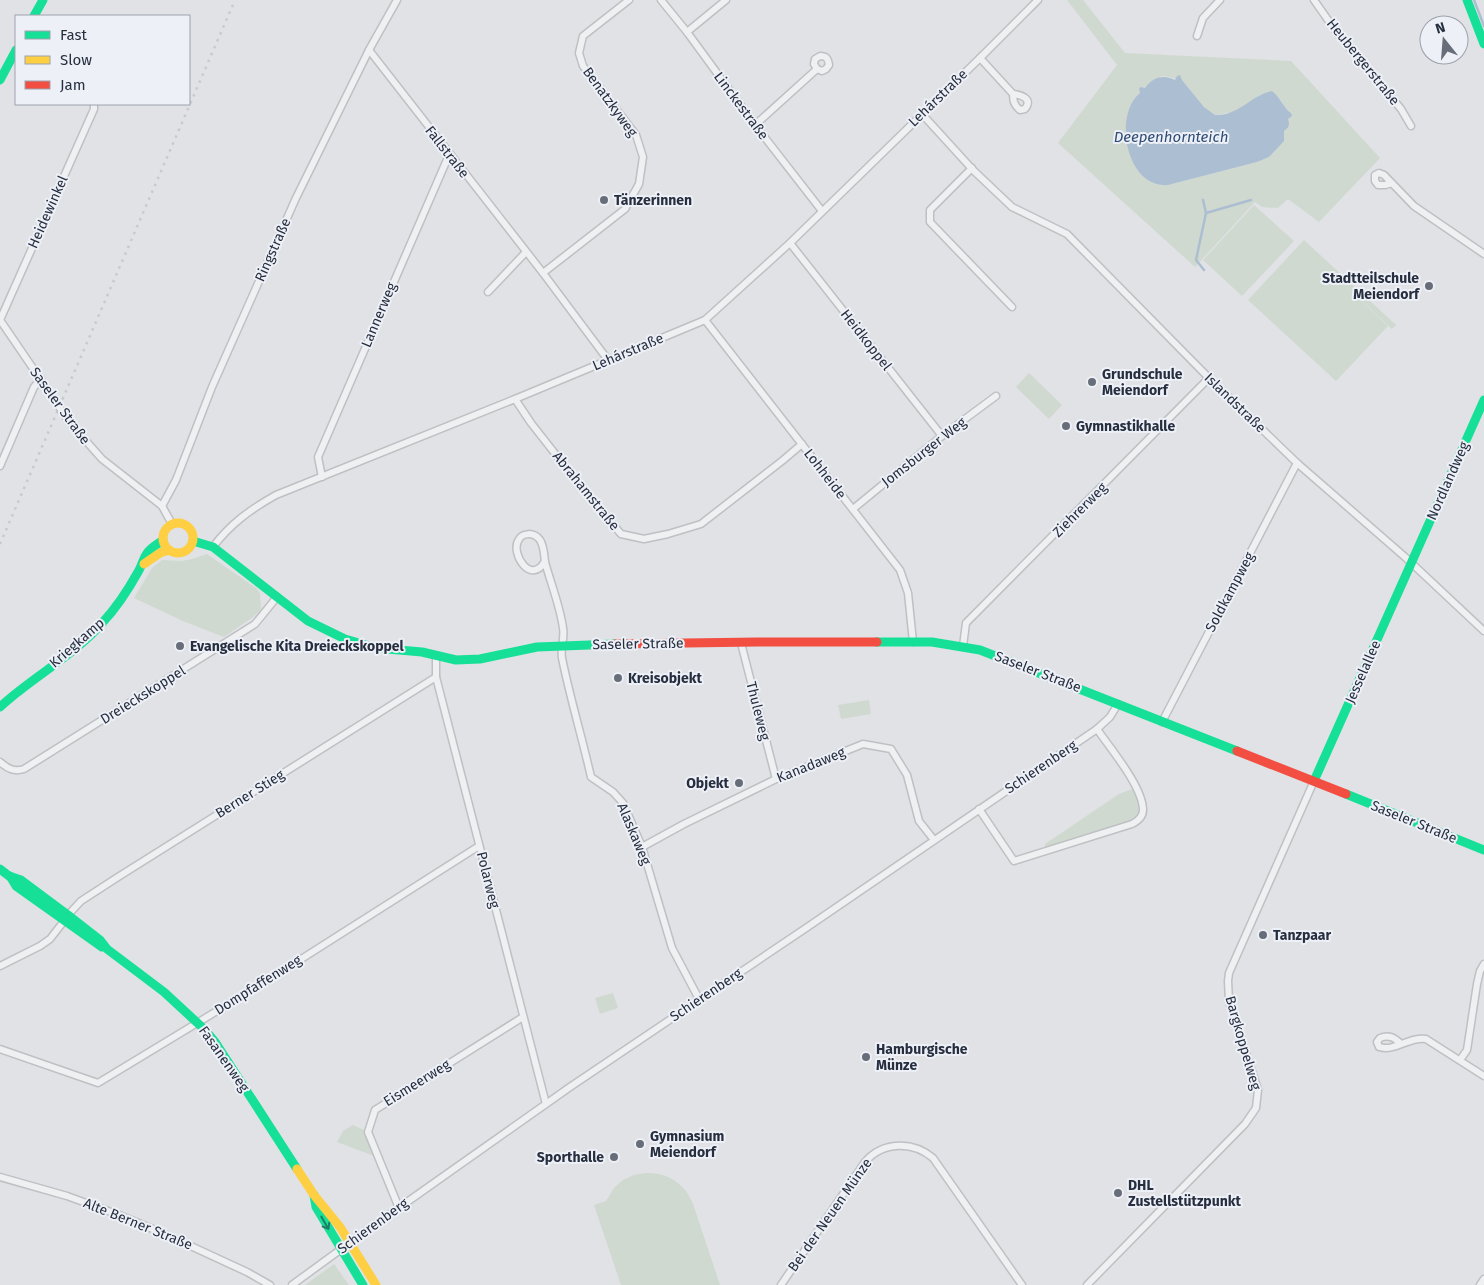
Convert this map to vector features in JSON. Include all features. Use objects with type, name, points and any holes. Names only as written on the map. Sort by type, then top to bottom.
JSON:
[{"type":"street","points":[[35,15],[43,0]]},
{"type":"street","name":"Ringstraße","points":[[162,506],[176,480],[212,387],[296,198],[369,50],[397,0]]},
{"type":"street","name":"Benatzkyweg","points":[[542,273],[625,209],[639,184],[643,157],[636,135],[584,66],[579,53],[583,36],[629,0]]},
{"type":"street","name":"Linckestraße","points":[[661,0],[822,211]]},
{"type":"street","points":[[687,32],[726,0]]},
{"type":"street","name":"Lehárstraße","points":[[214,547],[231,526],[249,511],[276,495],[705,320],[790,243],[1038,0]]},
{"type":"street","points":[[1197,36],[1203,18],[1220,0]]},
{"type":"street","name":"Heubergerstraße","points":[[1314,0],[1335,30],[1402,109],[1411,126]]},
{"type":"street","points":[[1467,0],[1484,44]]},
{"type":"street","name":"Fallstraße","points":[[369,50],[608,360]]},
{"type":"street","points":[[0,79],[15,52]]},
{"type":"street","name":"Lehárstraße","points":[[980,58],[1013,94]]},
{"type":"street","points":[[755,125],[817,69]]},
{"type":"street","name":"Heidewinkel","points":[[0,320],[94,109],[94,105]]},
{"type":"street","name":"Islandstraße","points":[[922,114],[972,168],[1012,207],[1067,234],[1209,378],[1297,463],[1412,563],[1484,631]]},
{"type":"street","name":"Lannerweg","points":[[322,477],[318,457],[449,155]]},
{"type":"street","points":[[972,168],[930,210],[930,222],[1012,307]]},
{"type":"street","points":[[1392,183],[1414,206],[1484,254]]},
{"type":"street","name":"Heidkoppel","points":[[790,243],[942,436]]},
{"type":"street","points":[[488,292],[526,252]]},
{"type":"street","name":"Saseler Straße","points":[[0,320],[70,423],[102,459],[162,506],[172,524]]},
{"type":"street","name":"Lohheide","points":[[705,320],[900,570],[908,593],[913,642]]},
{"type":"street","name":"Ziehrerweg","points":[[962,646],[966,623],[1209,378]]},
{"type":"street","points":[[0,466],[34,387],[41,380]]},
{"type":"street","name":"Jomsburger Weg","points":[[853,509],[942,436],[996,396]]},
{"type":"street","name":"Abrahamstraße","points":[[515,399],[531,423],[582,488],[621,534],[644,539],[701,524],[802,444]]},
{"type":"street","name":"Nordlandweg","points":[[1412,563],[1484,403]]},
{"type":"street","name":"Soldkampweg","points":[[1162,722],[1297,463]]},
{"type":"street","points":[[180,523],[187,526],[192,532],[193,541],[184,552],[174,552],[165,545],[163,540],[165,530],[172,524],[180,523]]},
{"type":"street","points":[[545,561],[538,568],[524,568],[516,546],[518,539],[525,534],[531,534],[537,537],[542,544],[564,630],[562,646]]},
{"type":"street","name":"Kriegkamp","points":[[0,707],[97,629],[114,608],[141,566],[144,558],[151,549],[163,540]]},
{"type":"street","name":"Saseler Straße","points":[[193,541],[214,547],[308,621],[345,639],[376,648],[422,652],[456,660],[474,660],[525,649],[562,646],[741,642],[932,642],[980,650],[1484,850]]},
{"type":"street","name":"Kriegkamp","points":[[141,566],[160,552],[170,550]]},
{"type":"street","name":"Jesselallee","points":[[1314,781],[1412,563]]},
{"type":"street","name":"Dreieckskoppel","points":[[0,762],[15,771],[24,769],[255,624],[277,597]]},
{"type":"street","name":"Thuleweg","points":[[741,642],[776,779]]},
{"type":"street","name":"Alaskaweg","points":[[562,646],[561,656],[591,777],[613,792],[623,803],[642,847],[672,948],[699,999]]},
{"type":"street","name":"Polarweg","points":[[436,656],[436,677],[546,1104]]},
{"type":"street","name":"Berner Stieg","points":[[0,966],[50,939],[81,901],[103,886],[436,677]]},
{"type":"street","name":"Schierenberg","points":[[292,1285],[546,1104],[1097,729],[1110,717],[1118,704]]},
{"type":"street","points":[[979,809],[1014,861],[1137,821],[1142,816],[1143,807],[1136,785],[1097,729]]},
{"type":"street","name":"Kanadaweg","points":[[642,847],[684,824],[776,779],[863,744],[891,749],[907,775],[919,822],[934,840]]},
{"type":"street","name":"Bargkoppelweg","points":[[1087,1285],[1245,1124],[1256,1108],[1258,1090],[1229,1001],[1229,973],[1314,781]]},
{"type":"street","name":"Dompfaffenweg","points":[[0,1050],[98,1083],[479,846]]},
{"type":"street","points":[[0,869],[10,876],[21,880],[66,918]]},
{"type":"street","points":[[10,876],[16,886],[55,914],[66,918]]},
{"type":"street","name":"Fasanenweg","points":[[66,918],[100,940],[107,948],[178,1004],[198,1022],[215,1042],[314,1195],[323,1204],[350,1242],[376,1285]]},
{"type":"street","points":[[1460,1060],[1467,1050],[1477,984],[1484,964]]},
{"type":"street","name":"Eismeerweg","points":[[399,1208],[368,1132],[375,1110],[523,1017]]},
{"type":"street","points":[[1401,1044],[1419,1038],[1426,1039],[1484,1076]]},
{"type":"street","name":"Bei der Neuen Münze","points":[[781,1285],[868,1158],[880,1150],[898,1145],[916,1148],[933,1158],[1022,1285]]},
{"type":"street","name":"Alte Berner Straße","points":[[0,1177],[67,1196],[167,1234],[270,1285]]},
{"type":"street","name":"Fasanenweg","points":[[314,1195],[316,1207],[363,1285]]},
{"type":"street","points":[[1480,1285],[1484,1279]]},
{"type":"shaded area","points":[[1067,0],[1083,0],[1125,53],[1291,61],[1380,158],[1319,222],[1288,199],[1278,208],[1262,207],[1255,202],[1195,267],[1058,143],[1117,65]],"holes":[[[1162,76],[1182,80],[1204,107],[1215,115],[1233,112],[1262,94],[1280,99],[1287,111],[1288,119],[1284,131],[1269,157],[1257,162],[1176,183],[1161,185],[1133,162],[1128,149],[1125,130],[1136,97],[1141,93],[1139,88],[1145,88]]]},
{"type":"shaded area","points":[[1254,205],[1294,241],[1242,296],[1203,260]]},
{"type":"shaded area","points":[[1304,240],[1396,325],[1392,329],[1312,255],[1388,326],[1336,381],[1248,300]]},
{"type":"shaded area","points":[[1029,373],[1062,405],[1049,419],[1016,387]]},
{"type":"shaded area","points":[[207,554],[256,588],[260,593],[261,609],[253,617],[224,637],[183,621],[134,598],[152,568],[162,560],[184,561]]},
{"type":"shaded area","points":[[869,700],[871,714],[841,719],[838,705]]},
{"type":"shaded area","points":[[1135,788],[1139,810],[1132,821],[1045,850],[1045,844],[1119,794]]},
{"type":"shaded area","points":[[613,993],[618,1008],[600,1014],[595,998]]},
{"type":"shaded area","points":[[353,1125],[366,1131],[374,1156],[337,1142],[343,1131]]},
{"type":"shaded area","points":[[646,1173],[668,1177],[680,1185],[690,1197],[720,1285],[621,1285],[594,1205],[606,1201],[614,1188],[623,1180],[634,1175]]},
{"type":"shaded area","points":[[334,1264],[349,1285],[305,1285]]},
{"type":"water","name":"Deepenhornteich","points":[[1180,75],[1204,107],[1215,115],[1231,112],[1272,91],[1292,116],[1288,119],[1289,126],[1284,131],[1284,141],[1269,157],[1257,162],[1168,185],[1154,183],[1142,176],[1134,164],[1128,149],[1127,118],[1131,104],[1140,93],[1139,88],[1145,88],[1151,81],[1158,78],[1166,77],[1175,80]]},
{"type":"waterway","points":[[1474,0],[1484,26]]},
{"type":"waterway","points":[[1203,200],[1206,213],[1251,200]]},
{"type":"waterway","points":[[1204,270],[1196,260],[1206,213]]},
{"type":"railway","points":[[190,104],[235,0]]},
{"type":"railway","points":[[0,544],[190,105]]},
{"type":"traffic: fast","points":[[35,15],[43,0]]},
{"type":"traffic: fast","points":[[1467,0],[1484,44]]},
{"type":"traffic: fast","points":[[0,80],[15,52]]},
{"type":"traffic: fast","points":[[1314,781],[1484,400]]},
{"type":"traffic: fast","points":[[0,707],[92,634],[122,598],[148,552],[163,540]]},
{"type":"traffic: fast","points":[[193,541],[213,547],[308,621],[345,639],[376,648],[422,652],[456,660],[480,659],[537,647],[615,644]]},
{"type":"traffic: fast","points":[[877,642],[932,642],[980,650],[1237,751]]},
{"type":"traffic: fast","points":[[1346,794],[1484,850]]},
{"type":"traffic: fast","points":[[0,869],[9,876],[21,880],[100,940],[107,949],[164,992],[204,1029],[215,1042],[297,1169]]},
{"type":"traffic: fast","points":[[10,876],[16,886],[102,947]]},
{"type":"traffic: fast","points":[[314,1195],[316,1207],[363,1285]]},
{"type":"traffic: slow","points":[[178,523],[184,524],[192,532],[193,538],[192,544],[184,552],[178,553],[172,552],[164,544],[163,538],[164,532],[172,524],[178,523]]},
{"type":"traffic: slow","points":[[144,564],[160,553],[169,550]]},
{"type":"traffic: slow","points":[[297,1169],[314,1195],[340,1227],[376,1285]]},
{"type":"traffic: jam","points":[[615,644],[877,642]]},
{"type":"traffic: jam","points":[[1237,751],[1346,794]]},
{"type":"place","name":"Tänzerinnen","points":[[604,200]]},
{"type":"place","name":"Stadtteilschule Meiendorf","points":[[1429,286]]},
{"type":"place","name":"Grundschule Meiendorf","points":[[1092,382]]},
{"type":"place","name":"Gymnastikhalle","points":[[1066,426]]},
{"type":"place","name":"Evangelische Kita Dreieckskoppel","points":[[180,646]]},
{"type":"place","name":"Kreisobjekt","points":[[618,678]]},
{"type":"place","name":"Objekt","points":[[739,783]]},
{"type":"place","name":"Tanzpaar","points":[[1263,935]]},
{"type":"place","name":"Hamburgische Münze","points":[[866,1057]]},
{"type":"place","name":"Gymnasium Meiendorf","points":[[640,1144]]},
{"type":"place","name":"Sporthalle","points":[[614,1157]]},
{"type":"place","name":"DHL Zustellstützpunkt","points":[[1118,1193]]}]
